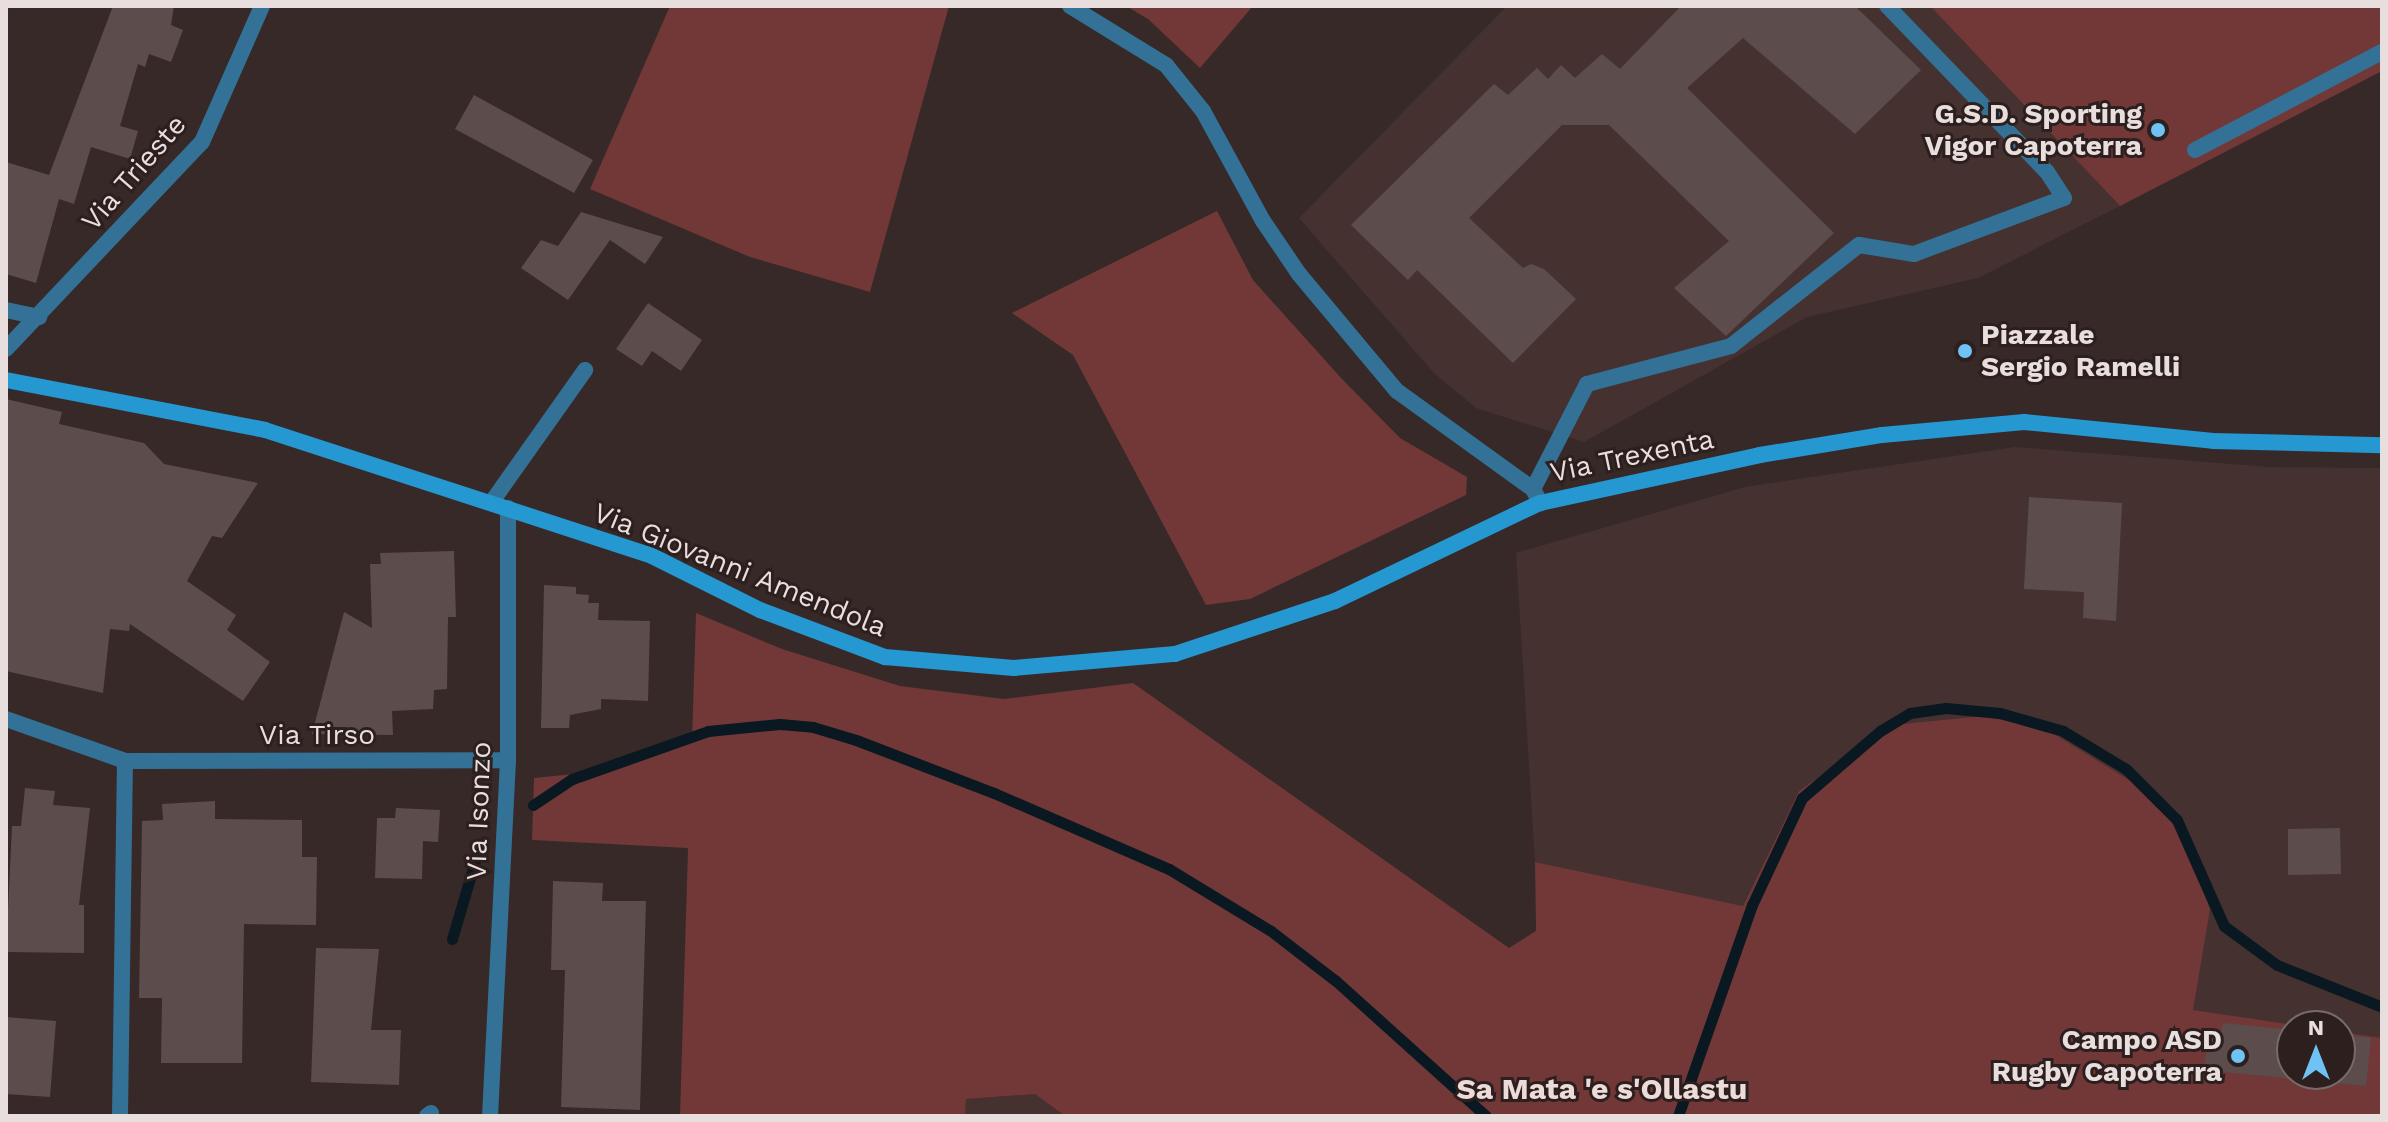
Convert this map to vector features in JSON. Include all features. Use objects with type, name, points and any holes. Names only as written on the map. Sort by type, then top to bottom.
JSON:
[{"type":"street","name":"Via Trieste","points":[[6,349],[202,142],[262,6]]},
{"type":"street","name":"Via Trexenta","points":[[1070,6],[1166,65],[1203,111],[1263,221],[1299,274],[1397,391],[1537,496],[1882,435],[2024,422],[2213,441],[2382,445]]},
{"type":"street","points":[[1537,496],[1587,384],[1731,346],[1859,245],[1914,254],[2064,198],[2047,172],[1887,6]]},
{"type":"street","points":[[2195,150],[2382,52]]},
{"type":"street","points":[[6,310],[39,317]]},
{"type":"street","points":[[500,505],[585,370]]},
{"type":"street","name":"Via Giovanni Amendola","points":[[6,380],[265,430],[652,556],[760,610],[885,657],[1014,668],[1175,654],[1335,601],[1537,496]]},
{"type":"street","name":"Via Isonzo","points":[[490,1116],[508,760],[500,505]]},
{"type":"street","name":"Via Tirso","points":[[6,719],[125,761],[508,760]]},
{"type":"street","points":[[120,1116],[125,761]]},
{"type":"shaded area","points":[[670,6],[949,6],[870,292],[750,257],[590,189]]},
{"type":"shaded area","points":[[1126,6],[1253,6],[1200,68],[1148,19]]},
{"type":"shaded area","points":[[1507,6],[1930,6],[2120,206],[1978,278],[1807,317],[1584,442],[1476,408],[1434,373],[1299,218]]},
{"type":"shaded area","name":"G.S.D. Sporting Vigor Capoterra","points":[[1930,6],[2382,6],[2382,71],[2120,206]]},
{"type":"shaded area","points":[[1217,211],[1253,280],[1342,379],[1400,438],[1467,477],[1466,495],[1250,599],[1206,605],[1073,355],[1012,313]]},
{"type":"shaded area","points":[[2015,447],[2269,467],[2382,468],[2382,1038],[2356,1034],[2356,1010],[2276,1010],[2276,1022],[2191,1010],[2144,789],[2046,729],[1983,716],[1799,791],[1743,906],[1535,862],[1516,553],[1745,487]]},
{"type":"shaded area","points":[[696,613],[782,649],[900,686],[1004,699],[1133,683],[1509,948],[1536,931],[1535,862],[1743,906],[1799,791],[1893,725],[1983,716],[2046,729],[2144,789],[2181,833],[2210,909],[2193,1010],[2276,1022],[2276,1090],[2356,1090],[2356,1034],[2382,1038],[2382,1116],[1065,1116],[1035,1094],[966,1099],[965,1116],[680,1116],[688,848],[532,840],[534,778],[603,771],[692,741]]},
{"type":"shaded area","points":[[1035,1094],[1065,1116],[965,1116],[966,1099]]},
{"type":"building","points":[[113,6],[174,6],[171,25],[183,30],[171,62],[149,54],[145,67],[138,64],[120,126],[138,131],[130,159],[91,147],[74,204],[59,199],[36,283],[6,274],[6,162],[49,175]]},
{"type":"building","points":[[1681,6],[1855,6],[1921,70],[1855,134],[1743,38],[1687,88],[1834,233],[1726,336],[1674,288],[1729,241],[1609,125],[1562,125],[1469,218],[1523,268],[1531,264],[1544,269],[1576,299],[1513,363],[1417,270],[1408,280],[1351,225],[1494,84],[1508,95],[1537,68],[1548,79],[1561,65],[1575,78],[1602,54],[1620,69]]},
{"type":"building","points":[[474,95],[593,160],[574,193],[455,129]]},
{"type":"building","points":[[581,212],[663,237],[645,264],[610,240],[568,300],[521,268],[541,240],[558,246]]},
{"type":"building","points":[[648,303],[702,340],[681,371],[652,351],[642,366],[616,349]]},
{"type":"building","points":[[6,399],[62,412],[59,424],[144,443],[164,464],[258,483],[222,538],[212,536],[187,581],[236,615],[227,630],[270,662],[243,701],[130,624],[129,631],[110,629],[103,693],[6,671]]},
{"type":"building","points":[[2029,497],[2122,503],[2116,621],[2083,618],[2084,592],[2024,589]]},
{"type":"building","points":[[454,551],[456,617],[448,617],[447,689],[434,690],[433,709],[392,711],[393,735],[312,734],[344,612],[372,628],[370,564],[381,564],[380,553]]},
{"type":"building","points":[[544,585],[576,587],[576,594],[589,595],[588,603],[599,603],[598,620],[650,621],[648,701],[601,699],[601,709],[570,715],[569,728],[541,728]]},
{"type":"building","points":[[25,788],[55,791],[53,805],[90,808],[79,905],[84,905],[84,953],[6,952],[12,826],[21,826]]},
{"type":"building","points":[[215,801],[215,819],[302,820],[302,857],[317,857],[316,925],[244,924],[242,1063],[161,1063],[162,998],[139,998],[142,821],[163,820],[162,804]]},
{"type":"building","points":[[396,808],[440,810],[438,842],[423,841],[422,879],[375,878],[377,818],[395,818]]},
{"type":"building","points":[[2340,828],[2341,874],[2288,875],[2288,829]]},
{"type":"building","points":[[553,881],[603,883],[602,901],[646,901],[640,1110],[561,1107],[565,970],[551,970]]},
{"type":"building","points":[[316,948],[379,949],[371,1030],[401,1030],[399,1085],[311,1082]]},
{"type":"building","points":[[6,1017],[56,1021],[50,1097],[6,1094]]},
{"type":"building","points":[[2223,1023],[2276,1028],[2276,1077],[2204,1070],[2209,1031],[2221,1032]]},
{"type":"building","points":[[2356,1037],[2371,1038],[2366,1086],[2356,1085]]},
{"type":"waterway","points":[[1678,1116],[1752,905],[1802,798],[1880,731],[1910,713],[1946,708],[2000,713],[2063,731],[2126,769],[2177,820],[2224,926],[2277,965],[2382,1007]]},
{"type":"waterway","points":[[533,805],[572,779],[708,731],[780,724],[813,727],[856,740],[994,793],[1169,869],[1271,931],[1336,981],[1486,1116]]},
{"type":"waterway","points":[[452,939],[479,847]]},
{"type":"place","name":"G.S.D. Sporting Vigor Capoterra","points":[[2158,130]]},
{"type":"place","name":"Piazzale Sergio Ramelli","points":[[1965,351]]},
{"type":"place","name":"Campo ASD Rugby Capoterra","points":[[2238,1056]]},
{"type":"district","name":"Sa Mata 'e s'Ollastu","points":[[1602,1089]]}]
